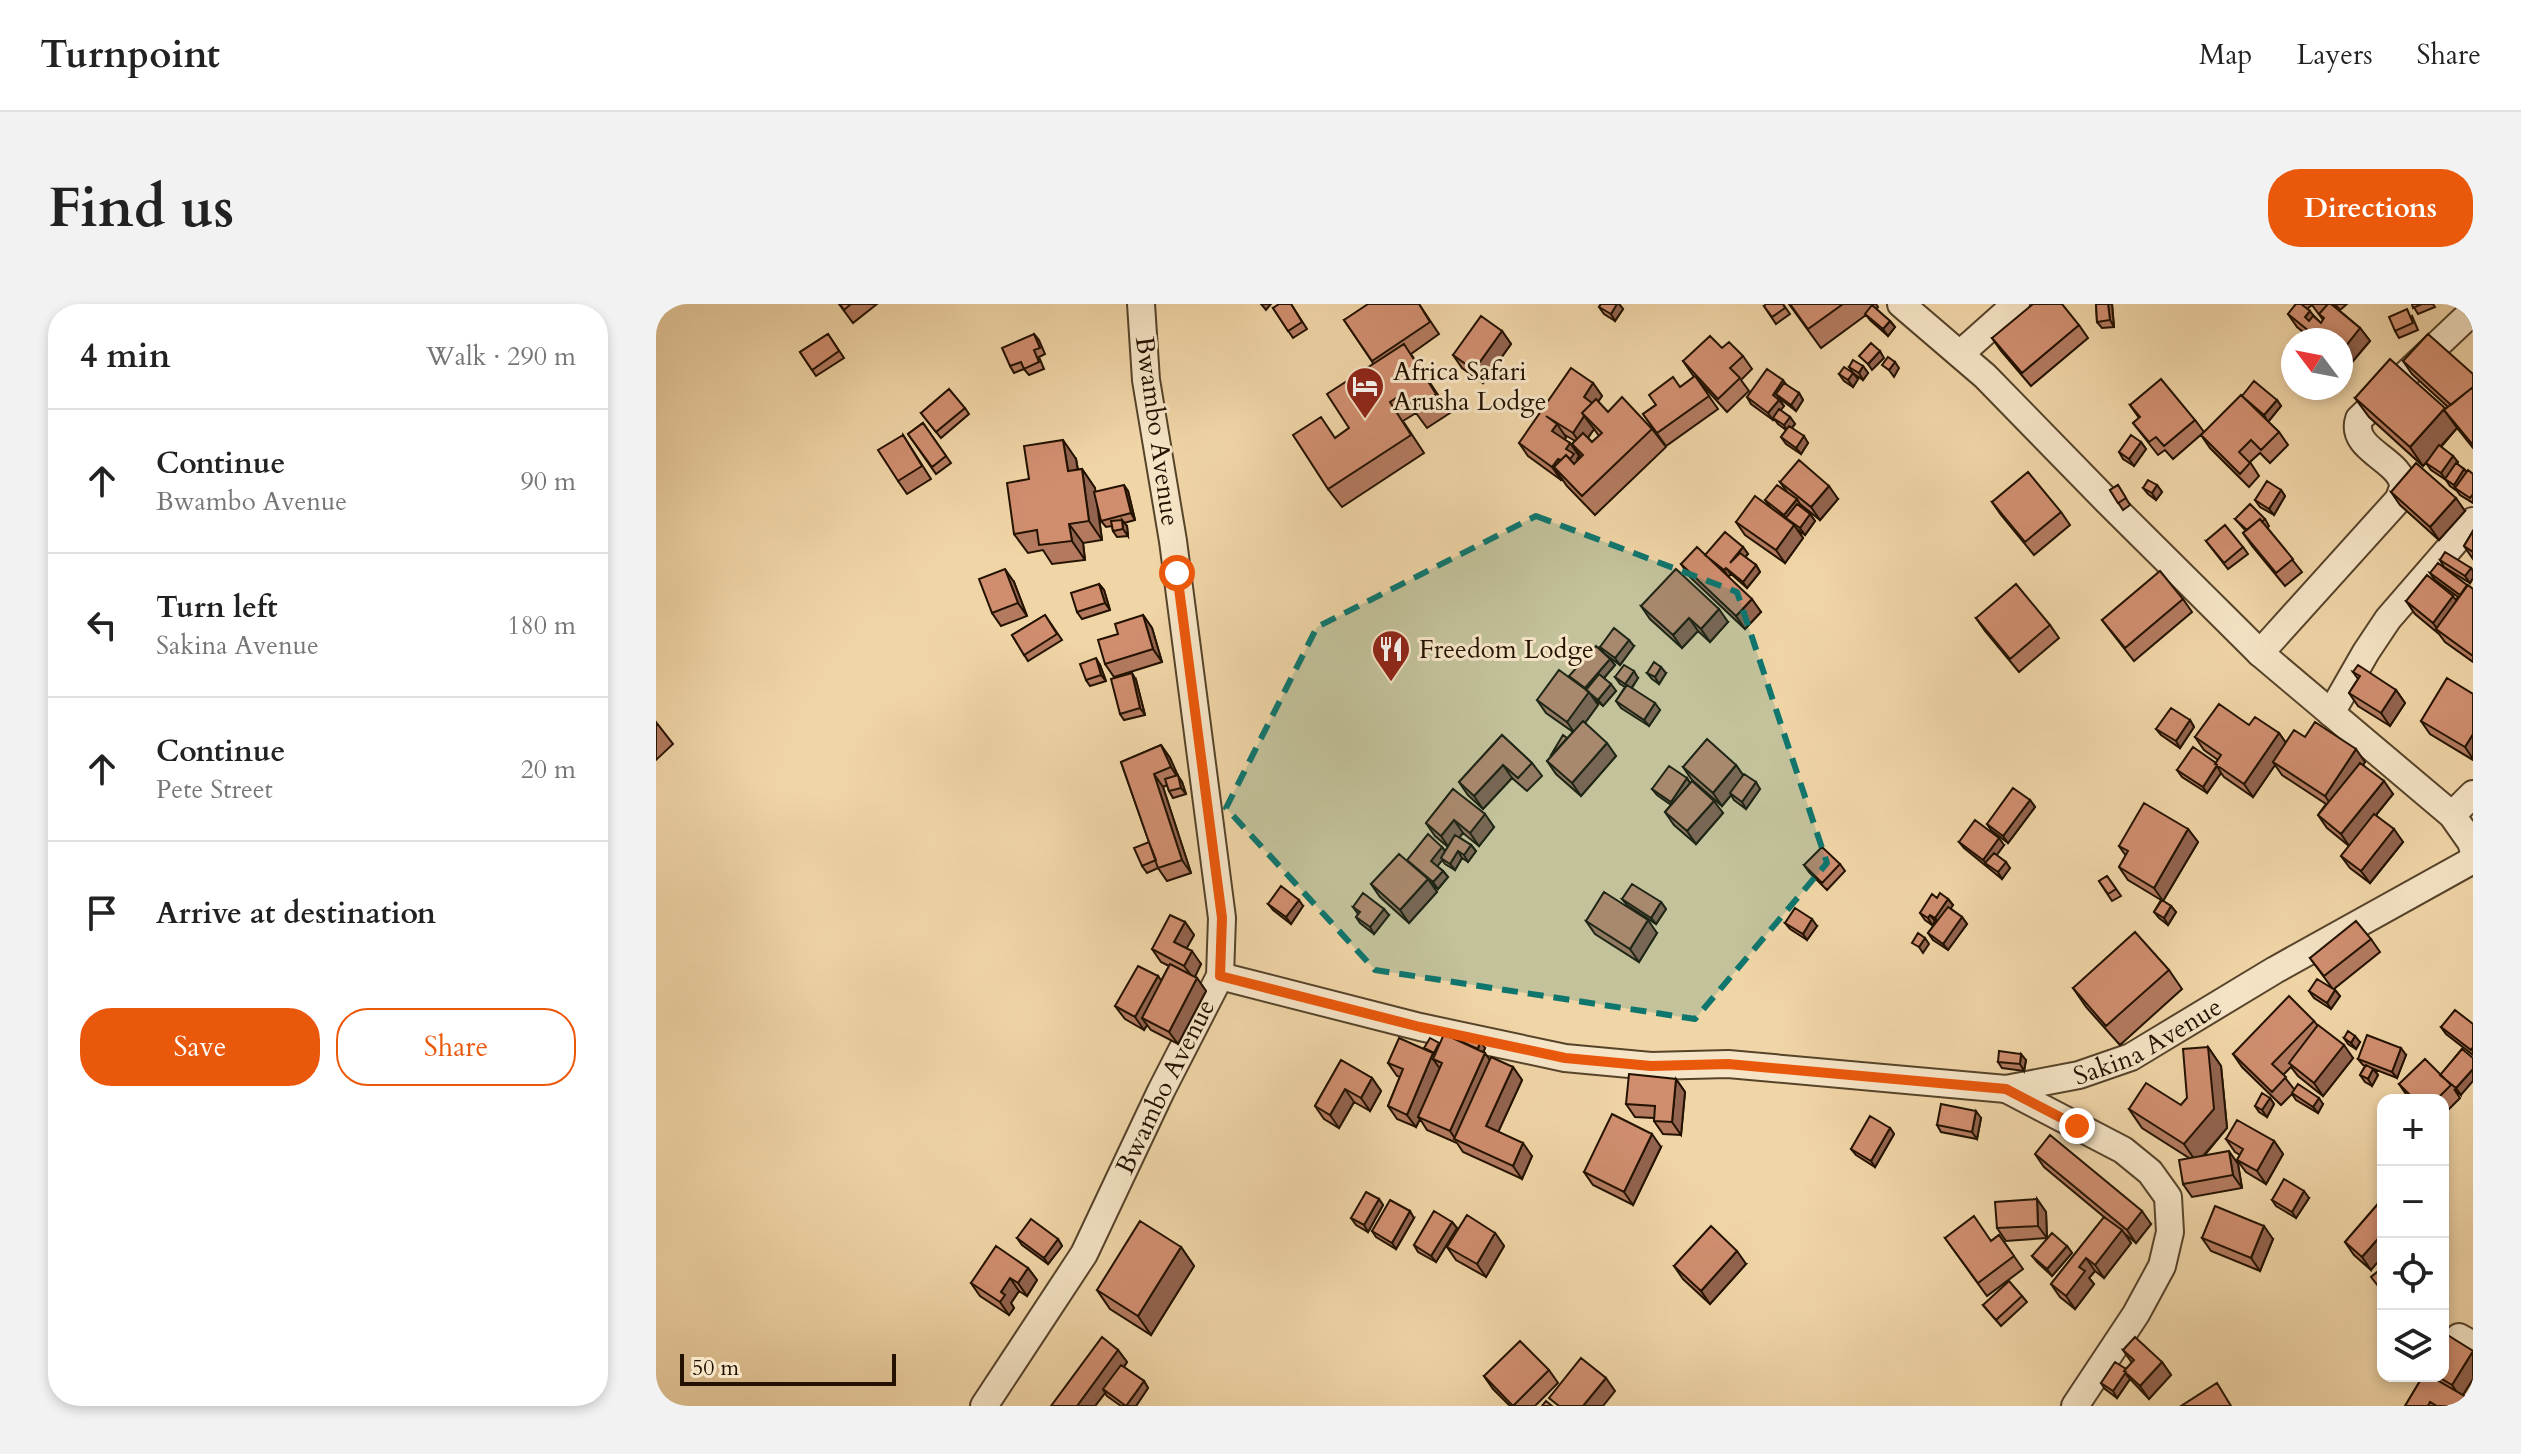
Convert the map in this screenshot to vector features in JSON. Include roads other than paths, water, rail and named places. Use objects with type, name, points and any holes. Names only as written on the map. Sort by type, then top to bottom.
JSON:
[{"type":"street","name":"Bwambo Avenue","points":[[984,1406],[1084,1254],[1161,1091],[1220,976],[1222,918],[1173,541],[1146,380],[1141,304]]},
{"type":"street","points":[[1901,304],[1985,376],[2260,653],[2452,815],[2473,849]]},
{"type":"street","points":[[1960,354],[2016,304]]},
{"type":"street","points":[[2260,653],[2399,499],[2403,485],[2399,475],[2360,437],[2356,428],[2359,419],[2473,311]]},
{"type":"street","points":[[2331,713],[2388,619],[2473,521]]},
{"type":"street","points":[[2452,815],[2473,794]]},
{"type":"street","name":"Sakina Avenue","points":[[1220,976],[1420,1027],[1565,1058],[1651,1066],[1728,1064],[2006,1089],[2079,1075],[2131,1057],[2275,970],[2473,860]]},
{"type":"street","points":[[2006,1089],[2123,1150],[2150,1172],[2168,1197],[2170,1232],[2162,1266],[2136,1314],[2075,1406]]},
{"type":"place","name":"Africa Safari Arusha Lodge","points":[[1365,420]]},
{"type":"place","name":"Freedom Lodge","points":[[1391,683]]}]
